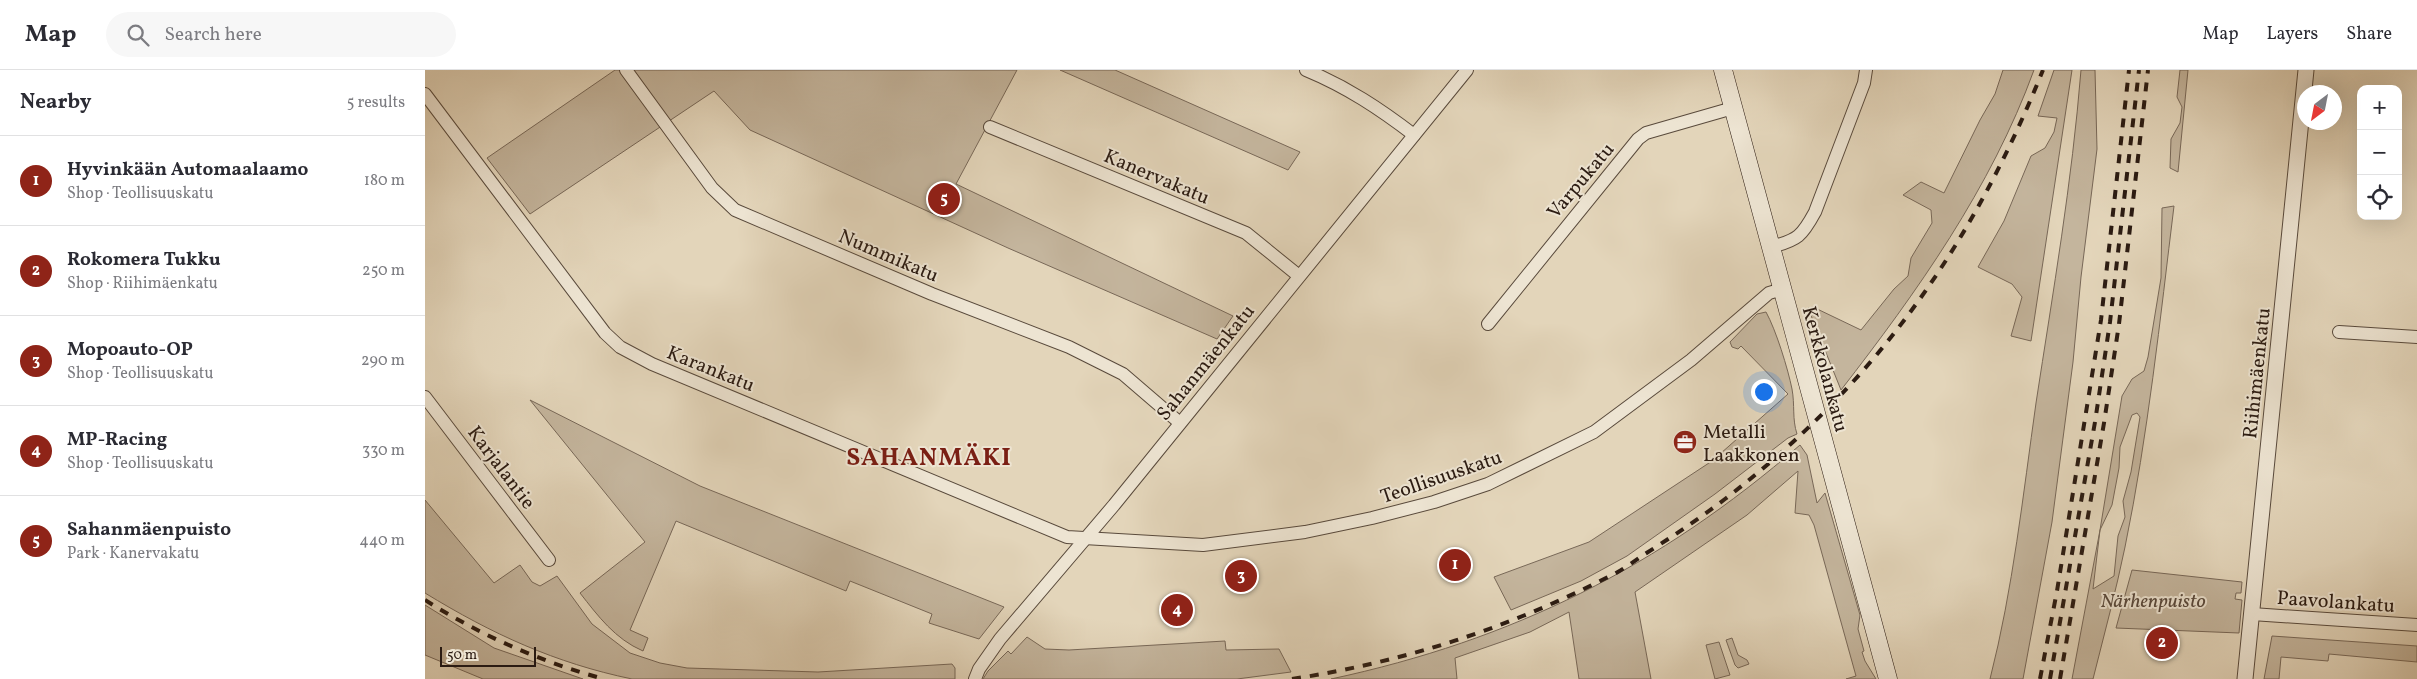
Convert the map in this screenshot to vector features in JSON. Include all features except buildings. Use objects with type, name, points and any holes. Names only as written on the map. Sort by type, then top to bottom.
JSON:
[{"type":"main road","name":"Kerkkolankatu","points":[[1723,70],[1888,679]]},
{"type":"street","name":"Nummikatu","points":[[627,70],[712,188],[735,210],[932,294],[1069,347],[1123,374],[1180,423]]},
{"type":"street","points":[[1307,70],[1337,82],[1363,97],[1414,135]]},
{"type":"street","name":"Sahanmäenkatu","points":[[975,679],[979,669],[1000,640],[1086,538],[1467,70]]},
{"type":"street","points":[[1771,248],[1796,240],[1805,230],[1815,212],[1861,92],[1866,70]]},
{"type":"street","name":"Riihimäenkatu","points":[[2245,679],[2306,70]]},
{"type":"street","name":"Karankatu","points":[[425,94],[605,333],[620,347],[652,364],[1067,537],[1086,538]]},
{"type":"street","name":"Varpukatu","points":[[1488,324],[1638,139],[1646,133],[1733,108]]},
{"type":"street","name":"Kanervakatu","points":[[990,127],[1246,233],[1299,276]]},
{"type":"street","name":"Teollisuuskatu","points":[[1086,538],[1203,545],[1258,539],[1373,518],[1434,502],[1488,484],[1594,432],[1691,360],[1769,293],[1783,289]]},
{"type":"street","points":[[2339,332],[2417,337]]},
{"type":"street","name":"Karjalantie","points":[[425,397],[549,560]]},
{"type":"street","name":"Paavolankatu","points":[[2252,614],[2417,625]]},
{"type":"green space","points":[[615,70],[1017,70],[956,184],[1233,316],[1217,339],[1008,248],[750,130],[714,91],[530,214],[487,158]]},
{"type":"green space","points":[[1060,70],[1115,70],[1300,152],[1288,170]]},
{"type":"green space","points":[[2003,70],[2034,70],[1996,156],[1950,238],[1897,315],[1841,390],[1808,308],[1813,307],[1861,330],[1894,289],[1908,276],[1911,258],[1932,223],[1931,210],[1903,195],[1921,182],[1944,193],[1995,94]]},
{"type":"green space","points":[[2054,70],[2072,70],[2031,341],[2011,336],[2022,297],[2012,284],[1978,267],[2004,221],[2031,156],[2045,148],[2054,132],[2057,118],[2038,116]]},
{"type":"green space","points":[[2081,70],[2095,70],[2097,149],[2081,277],[2073,362],[2052,522],[2023,679],[1990,679],[2005,611],[2017,542],[2067,195]]},
{"type":"green space","points":[[2180,70],[2188,70],[2178,172],[2170,168],[2171,139],[2180,123],[2182,107],[2177,97]]},
{"type":"green space","points":[[2174,206],[2153,377],[2125,547],[2093,679],[2072,679],[2100,530],[2122,396],[2132,379],[2144,371],[2148,357],[2161,278],[2162,208]],"holes":[[[2137,413],[2140,417],[2131,472],[2123,501],[2125,517],[2118,536],[2114,576],[2093,589],[2100,530],[2112,505],[2119,468],[2120,447],[2132,415]]]},
{"type":"green space","points":[[1766,312],[1785,361],[1793,395],[1797,434],[1788,438],[1715,494],[1627,556],[1581,581],[1511,610],[1494,577],[1589,542],[1712,461],[1788,394],[1741,346],[1738,349],[1732,347],[1730,342],[1757,314]]},
{"type":"green space","points":[[530,400],[700,486],[1004,607],[979,639],[929,623],[932,614],[850,581],[846,591],[676,521],[630,630],[648,638],[643,651],[616,633],[600,618],[580,593],[645,542]]},
{"type":"green space","points":[[1800,445],[1807,455],[1817,503],[1825,493],[1860,615],[1858,629],[1864,651],[1862,652],[1876,679],[1846,679],[1856,676],[1814,525],[1809,515],[1795,513],[1798,471],[1747,515],[1635,592],[1651,679],[1579,679],[1569,612],[1530,632],[1455,658],[1457,679],[1331,679],[1398,663],[1461,643],[1522,620],[1581,593],[1638,562],[1693,528]]},
{"type":"green space","points":[[425,500],[494,583],[520,565],[532,582],[540,586],[557,576],[592,624],[630,653],[660,663],[687,668],[818,672],[952,664],[955,668],[955,679],[632,679],[550,656],[500,634],[425,593]]},
{"type":"green space","name":"Närhenpuisto","points":[[2132,570],[2242,582],[2241,593],[2236,593],[2235,599],[2242,600],[2239,633],[2116,628]]},
{"type":"green space","points":[[425,605],[494,648],[583,679],[483,679],[425,655]]},
{"type":"green space","points":[[2272,636],[2417,646],[2417,662],[2329,654],[2328,661],[2281,657],[2279,679],[2264,679]]},
{"type":"green space","points":[[1027,637],[1045,649],[1069,650],[1225,641],[1226,650],[1279,649],[1291,672],[1237,679],[983,679],[988,671],[1008,651],[1011,654]]},
{"type":"green space","points":[[1732,638],[1738,655],[1747,660],[1749,664],[1738,668],[1735,665],[1726,640]]},
{"type":"green space","points":[[1719,642],[1730,675],[1715,679],[1706,645]]},
{"type":"railway","points":[[1292,679],[1333,672],[1414,653],[1492,628],[1530,613],[1616,573],[1725,499],[1779,454],[1828,408],[1873,359],[1914,307],[1951,252],[1985,195],[2015,134],[2043,70]]},
{"type":"railway","points":[[2040,679],[2057,591],[2101,320],[2129,70]]},
{"type":"railway","points":[[2050,679],[2095,422],[2110,322],[2139,70]]},
{"type":"railway","points":[[2060,679],[2119,324],[2148,70]]},
{"type":"railway","points":[[425,600],[467,625],[511,646],[534,656],[604,679]]},
{"type":"place","name":"Sahanmäenpuisto","points":[[944,199]]},
{"type":"place","name":"Metalli Laakkonen","points":[[1685,442]]},
{"type":"place","name":"Hyvinkään Automaalaamo","points":[[1455,565]]},
{"type":"place","name":"Mopoauto-OP","points":[[1241,576]]},
{"type":"place","name":"MP-Racing","points":[[1177,610]]},
{"type":"place","name":"Rokomera Tukku","points":[[2162,643]]},
{"type":"district","name":"SAHANMÄKI","points":[[929,456]]}]
